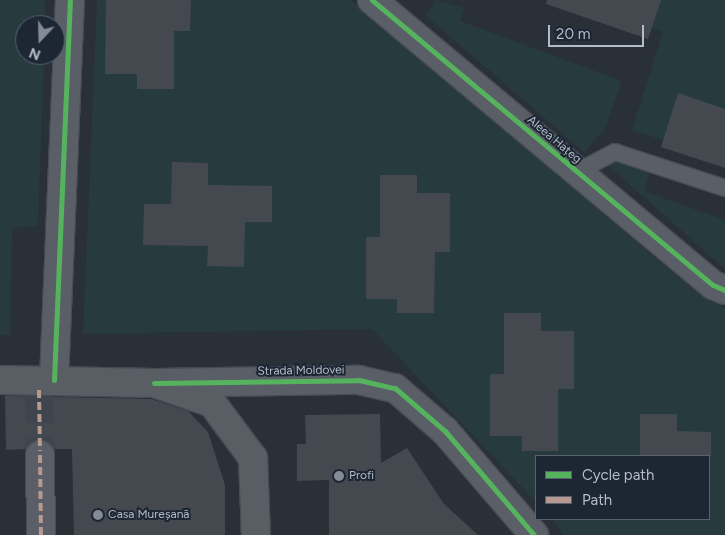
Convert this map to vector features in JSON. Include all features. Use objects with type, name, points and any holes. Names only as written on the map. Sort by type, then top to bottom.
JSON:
[{"type":"street","points":[[44,388],[70,0]]},
{"type":"street","name":"Aleea Hațeg","points":[[372,0],[713,285],[725,290]]},
{"type":"street","name":"Strada Moldovei","points":[[0,380],[44,388],[154,383],[359,380],[395,388],[445,431],[534,535]]},
{"type":"street","name":"Strada Moldovei","points":[[154,383],[212,403],[244,443],[253,458],[256,535]]},
{"type":"street","points":[[40,452],[41,535]]},
{"type":"lane","name":"Aleea Hațeg","points":[[577,172],[615,152],[725,188]]},
{"type":"green space","points":[[0,0],[45,0],[44,15],[15,15],[15,65],[44,65],[38,226],[12,228],[10,335],[0,335]]},
{"type":"green space","points":[[97,0],[351,0],[666,267],[702,296],[725,308],[725,535],[564,535],[553,520],[710,520],[710,455],[535,455],[535,501],[372,329],[83,334]]},
{"type":"green space","points":[[435,0],[464,8],[460,21],[622,81],[605,129],[584,152],[426,16]]},
{"type":"green space","points":[[570,0],[725,0],[725,161],[632,130],[663,32]]},
{"type":"green space","points":[[620,162],[650,172],[644,191],[725,220],[725,269],[608,165]]},
{"type":"building","points":[[106,0],[191,0],[190,31],[174,31],[174,89],[137,89],[137,74],[105,74]]},
{"type":"building","points":[[547,0],[661,0],[648,39],[546,4]]},
{"type":"building","points":[[678,93],[725,109],[725,168],[661,147]]},
{"type":"building","points":[[172,162],[208,163],[208,185],[272,186],[272,222],[245,222],[244,267],[207,266],[208,246],[143,245],[144,204],[171,204]]},
{"type":"building","points":[[380,175],[417,175],[417,193],[450,193],[450,252],[435,252],[434,313],[397,313],[397,299],[366,299],[366,237],[380,237]]},
{"type":"building","points":[[504,313],[541,313],[541,331],[574,331],[574,389],[558,389],[558,451],[522,451],[522,436],[490,436],[490,374],[504,374]]},
{"type":"building","points":[[5,396],[151,399],[188,411],[208,432],[225,485],[225,535],[74,535],[72,449],[54,449],[39,439],[26,449],[6,450]]},
{"type":"building","name":"Profi","points":[[380,414],[381,463],[407,448],[444,504],[478,535],[329,535],[329,480],[297,481],[297,444],[306,444],[305,415]]},
{"type":"building","points":[[640,414],[677,414],[677,431],[711,432],[711,456],[640,455]]},
{"type":"tunnel","points":[[39,395],[40,449]]},
{"type":"marked path","points":[[39,390],[40,451]]},
{"type":"marked path","points":[[40,455],[41,535]]},
{"type":"cycle path","points":[[54,380],[70,0]]},
{"type":"cycle path","points":[[372,0],[713,285],[725,290]]},
{"type":"cycle path","points":[[154,383],[359,380],[395,388],[445,431],[534,535]]},
{"type":"place","name":"Profi","points":[[339,476]]},
{"type":"place","name":"Casa Mureșană","points":[[98,515]]}]
